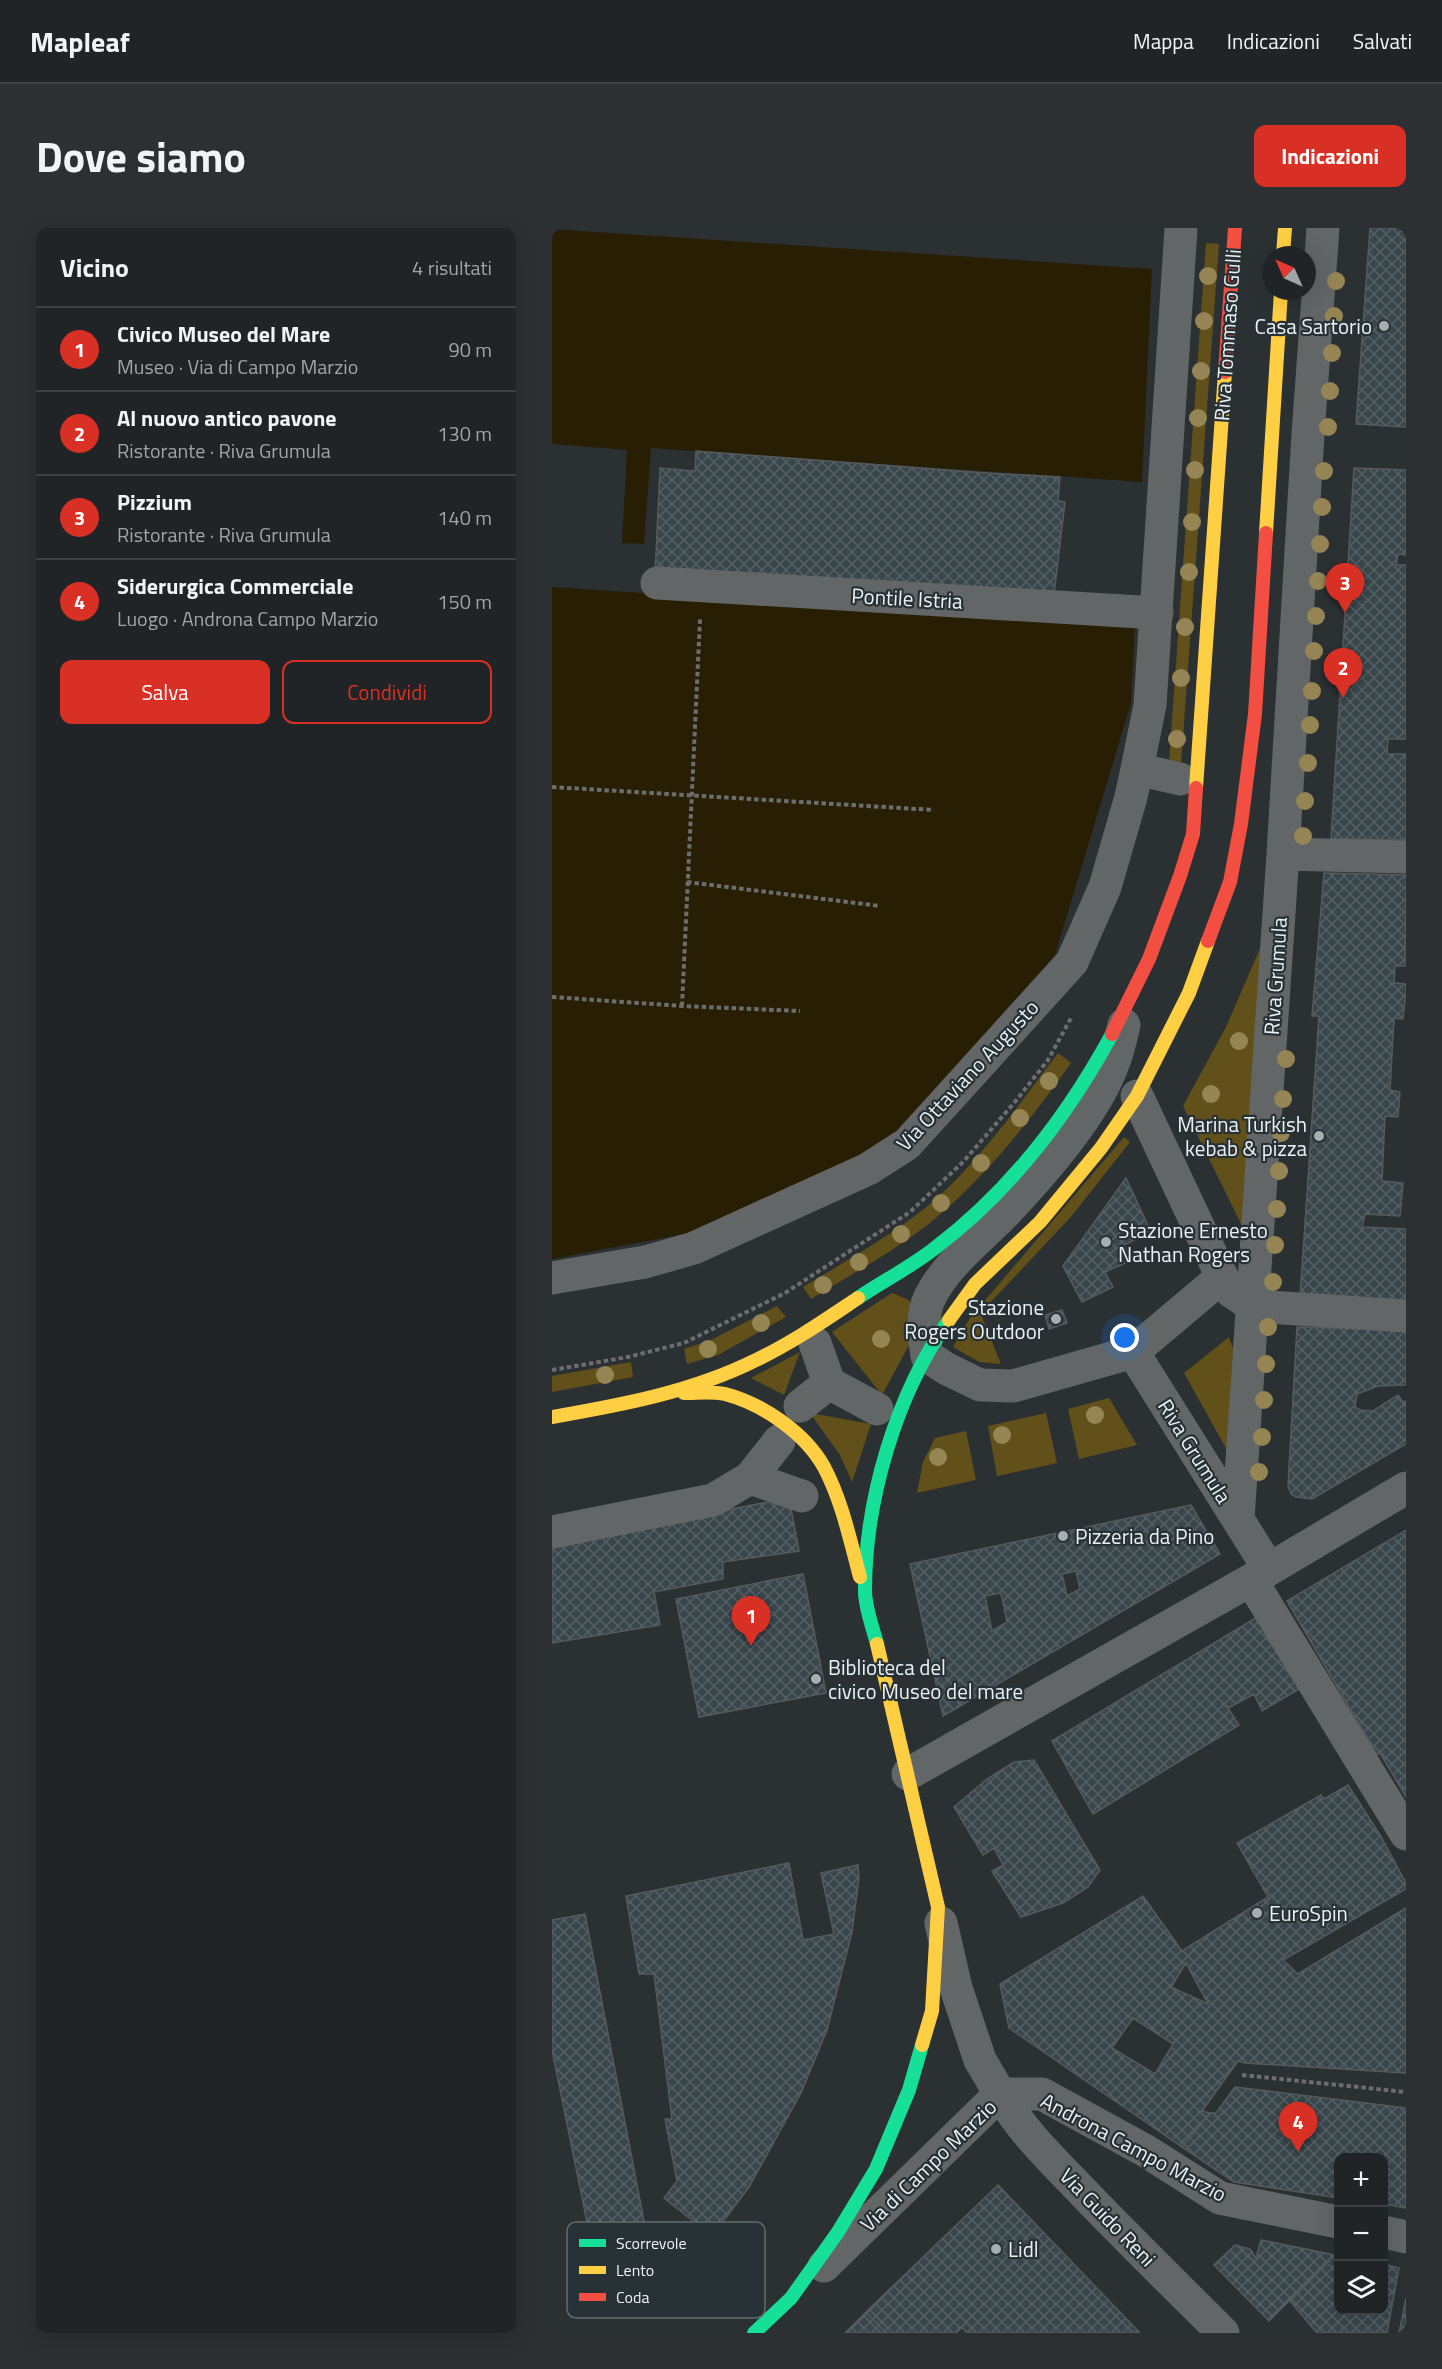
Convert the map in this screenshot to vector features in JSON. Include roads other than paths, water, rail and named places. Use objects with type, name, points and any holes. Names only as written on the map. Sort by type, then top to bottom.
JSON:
[{"type":"main road","name":"Riva Tommaso Gulli","points":[[1131,1002],[1152,956],[1178,886],[1193,834],[1235,228]]},
{"type":"main road","points":[[1284,246],[1285,228]]},
{"type":"main road","points":[[927,1356],[935,1340],[975,1284],[1040,1222],[1101,1148],[1137,1096],[1189,993],[1230,882],[1241,824],[1255,714],[1280,300]]},
{"type":"main road","points":[[552,1417],[671,1394],[741,1367],[807,1330],[941,1243],[1005,1185],[1064,1113],[1131,1002]]},
{"type":"main road","name":"Via di Campo Marzio","points":[[754,2333],[790,2298],[838,2232],[876,2169],[909,2090],[932,2011],[938,1907],[865,1593],[871,1523],[883,1466],[898,1416],[927,1356]]},
{"type":"main road","points":[[671,1394],[713,1392],[752,1403],[787,1427],[816,1456],[834,1491],[865,1593]]},
{"type":"street","points":[[1180,779],[1137,770],[1150,705],[1181,228]]},
{"type":"street","name":"Riva Grumula","points":[[1238,1519],[1323,228]]},
{"type":"street","name":"Pontile Istria","points":[[657,583],[1157,613]]},
{"type":"street","name":"Via Ottaviano Augusto","points":[[552,1278],[645,1262],[694,1248],[868,1169],[906,1144],[1072,962],[1105,887],[1137,770]]},
{"type":"street","points":[[1283,854],[1406,857]]},
{"type":"street","points":[[1131,1002],[1113,1065],[1100,1092],[1070,1137],[1011,1206],[947,1273],[928,1300],[923,1329],[927,1356],[947,1369],[980,1385],[1013,1386],[1133,1352],[1222,1277]]},
{"type":"street","points":[[1137,1096],[1222,1277],[1232,1292],[1253,1306],[1406,1316]]},
{"type":"street","points":[[815,1342],[829,1383],[877,1409]]},
{"type":"street","name":"Riva Grumula","points":[[1133,1352],[1238,1519],[1260,1574],[1406,1834]]},
{"type":"street","points":[[800,1406],[829,1383]]},
{"type":"street","points":[[552,1532],[713,1500],[750,1478],[779,1441]]},
{"type":"street","points":[[750,1478],[802,1496]]},
{"type":"street","points":[[908,1774],[1260,1574],[1406,1488]]},
{"type":"street","name":"Via di Campo Marzio","points":[[790,2298],[1000,2094],[980,2060],[956,1988],[938,1907]]},
{"type":"street","name":"Androna Campo Marzio","points":[[1000,2094],[1042,2094],[1146,2151],[1220,2198],[1334,2221]]},
{"type":"street","name":"Via Guido Reni","points":[[1000,2094],[1012,2115],[1054,2162],[1223,2333]]},
{"type":"street","points":[[1388,2233],[1406,2236]]},
{"type":"place","name":"Casa Sartorio","points":[[1384,326]]},
{"type":"place","name":"Pizzium","points":[[1345,613]]},
{"type":"place","name":"Al nuovo antico pavone","points":[[1343,698]]},
{"type":"place","name":"Marina Turkish kebab & pizza","points":[[1319,1136]]},
{"type":"place","name":"Stazione Ernesto Nathan Rogers","points":[[1106,1242]]},
{"type":"place","name":"Stazione Rogers Outdoor","points":[[1056,1319]]},
{"type":"place","name":"Pizzeria da Pino","points":[[1063,1536]]},
{"type":"place","name":"Civico Museo del Mare","points":[[751,1646]]},
{"type":"place","name":"Biblioteca del civico Museo del mare","points":[[816,1679]]},
{"type":"place","name":"EuroSpin","points":[[1257,1913]]},
{"type":"place","name":"Siderurgica Commerciale","points":[[1298,2152]]},
{"type":"place","name":"Lidl","points":[[996,2249]]}]
